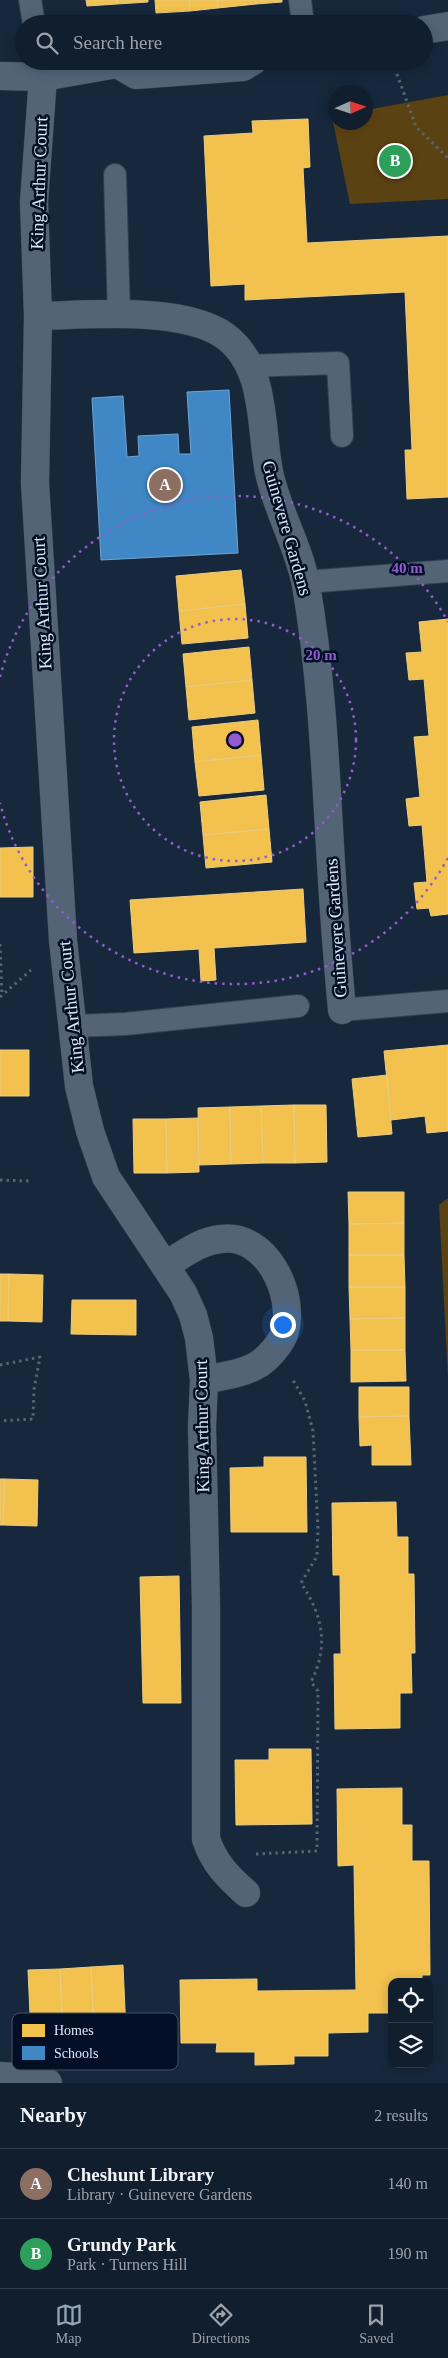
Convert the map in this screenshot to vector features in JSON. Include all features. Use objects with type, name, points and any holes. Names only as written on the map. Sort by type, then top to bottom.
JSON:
[{"type":"street","points":[[433,28],[448,26]]},
{"type":"street","points":[[0,76],[36,70]]},
{"type":"street","name":"King Arthur Court","points":[[42,70],[34,202],[38,316],[36,483],[64,940],[79,1086],[90,1131],[106,1178],[183,1293],[193,1315],[199,1338],[204,1380],[202,1426],[206,1606],[206,1839],[212,1857],[225,1874],[246,1893]]},
{"type":"street","points":[[128,70],[136,75],[203,70]]},
{"type":"street","name":"Guinevere Gardens","points":[[38,316],[164,316],[192,320],[226,337],[250,366],[260,404],[264,444],[270,474],[283,520],[306,582],[322,698],[342,1010]]},
{"type":"street","points":[[166,1265],[201,1244],[221,1239],[238,1239],[255,1247],[267,1258],[278,1276],[286,1313],[285,1332],[270,1353],[260,1363],[247,1370],[204,1380]]},
{"type":"street","points":[[0,2076],[21,2077],[48,2083]]},
{"type":"lane","points":[[30,0],[32,15]]},
{"type":"lane","points":[[300,0],[302,15]]},
{"type":"lane","points":[[115,175],[119,316]]},
{"type":"lane","points":[[250,366],[338,363],[342,436]]},
{"type":"lane","points":[[306,582],[448,571]]},
{"type":"lane","points":[[342,1010],[448,1001]]},
{"type":"lane","points":[[73,1026],[125,1024],[298,1006]]},
{"type":"path","points":[[396,70],[416,127],[448,158]]},
{"type":"path","points":[[0,944],[2,997]]},
{"type":"path","points":[[0,1180],[30,1181]]},
{"type":"path","points":[[212,1857],[317,1851],[318,1691],[311,1682],[317,1671],[322,1638],[320,1622],[314,1602],[301,1583],[317,1556],[318,1529],[313,1431],[305,1401],[293,1379],[270,1353]]},
{"type":"path","points":[[0,1365],[40,1357],[34,1389],[33,1419],[0,1421]]},
{"type":"shaded area","points":[[448,95],[448,199],[350,204],[335,130],[373,130],[373,109]]},
{"type":"shaded area","points":[[448,1198],[448,1379],[439,1205]]},
{"type":"building: Homes","points":[[86,0],[117,0],[117,4],[87,6]]},
{"type":"building: Homes","points":[[117,0],[148,0],[148,2],[117,4]]},
{"type":"building: Homes","points":[[155,0],[189,0],[190,11],[156,13]]},
{"type":"building: Homes","points":[[189,0],[217,0],[218,8],[190,11]]},
{"type":"building: Homes","points":[[217,0],[256,0],[256,4],[218,8]]},
{"type":"building: Homes","points":[[256,0],[282,0],[282,2],[256,4]]},
{"type":"building: Homes","points":[[308,119],[310,167],[303,168],[307,243],[448,236],[448,497],[407,499],[405,450],[412,450],[405,292],[245,300],[245,284],[211,286],[204,136],[253,133],[252,121]]},
{"type":"building: Homes","points":[[241,570],[245,604],[179,611],[176,576]]},
{"type":"building: Homes","points":[[245,604],[248,638],[182,644],[179,611]]},
{"type":"building: Homes","points":[[448,619],[448,914],[431,916],[429,908],[417,909],[414,883],[427,882],[422,825],[409,826],[406,799],[420,797],[414,737],[429,736],[424,679],[409,680],[406,653],[422,652],[419,622]]},
{"type":"building: Homes","points":[[249,647],[252,680],[186,687],[183,654]]},
{"type":"building: Homes","points":[[252,680],[255,713],[189,720],[186,687]]},
{"type":"building: Homes","points":[[258,720],[261,755],[195,762],[192,727]]},
{"type":"building: Homes","points":[[261,755],[264,790],[199,796],[195,762]]},
{"type":"building: Homes","points":[[266,795],[269,829],[203,835],[200,802]]},
{"type":"building: Homes","points":[[269,829],[272,862],[206,868],[203,835]]},
{"type":"building: Homes","points":[[33,847],[33,897],[0,897],[0,848]]},
{"type":"building: Homes","points":[[303,889],[306,942],[214,948],[216,980],[201,981],[199,949],[134,953],[130,900]]},
{"type":"building: Homes","points":[[448,1045],[448,1131],[427,1133],[425,1116],[391,1120],[384,1051]]},
{"type":"building: Homes","points":[[0,1050],[29,1050],[29,1096],[0,1096]]},
{"type":"building: Homes","points":[[387,1075],[392,1134],[358,1137],[352,1079]]},
{"type":"building: Homes","points":[[294,1105],[326,1105],[327,1162],[295,1163]]},
{"type":"building: Homes","points":[[294,1105],[295,1163],[263,1163],[261,1106]]},
{"type":"building: Homes","points":[[261,1106],[263,1163],[231,1164],[230,1107]]},
{"type":"building: Homes","points":[[230,1107],[231,1164],[199,1165],[198,1108]]},
{"type":"building: Homes","points":[[198,1118],[199,1172],[167,1173],[166,1119]]},
{"type":"building: Homes","points":[[133,1119],[166,1119],[167,1173],[134,1173]]},
{"type":"building: Homes","points":[[348,1192],[404,1192],[404,1223],[349,1224]]},
{"type":"building: Homes","points":[[404,1223],[404,1255],[349,1255],[349,1224]]},
{"type":"building: Homes","points":[[349,1255],[404,1255],[405,1287],[349,1287]]},
{"type":"building: Homes","points":[[0,1274],[9,1274],[8,1321],[0,1321]]},
{"type":"building: Homes","points":[[9,1274],[43,1275],[42,1322],[8,1321]]},
{"type":"building: Homes","points":[[349,1287],[405,1287],[405,1318],[350,1319]]},
{"type":"building: Homes","points":[[72,1300],[136,1300],[136,1335],[71,1334]]},
{"type":"building: Homes","points":[[405,1318],[405,1350],[351,1350],[350,1319]]},
{"type":"building: Homes","points":[[351,1350],[405,1350],[406,1381],[351,1382]]},
{"type":"building: Homes","points":[[359,1387],[409,1387],[409,1416],[359,1417]]},
{"type":"building: Homes","points":[[409,1416],[411,1465],[372,1465],[372,1445],[360,1446],[359,1417]]},
{"type":"building: Homes","points":[[264,1457],[306,1457],[307,1532],[231,1532],[230,1468],[264,1467]]},
{"type":"building: Homes","points":[[0,1479],[5,1479],[3,1525],[0,1525]]},
{"type":"building: Homes","points":[[5,1479],[38,1480],[37,1526],[3,1525]]},
{"type":"building: Homes","points":[[396,1502],[397,1537],[408,1537],[408,1574],[414,1574],[415,1653],[411,1653],[412,1693],[400,1693],[400,1728],[335,1729],[334,1654],[341,1654],[340,1575],[333,1575],[332,1503]]},
{"type":"building: Homes","points":[[179,1576],[181,1703],[143,1703],[140,1577]]},
{"type":"building: Homes","points":[[269,1749],[311,1749],[312,1824],[236,1825],[235,1760],[269,1760]]},
{"type":"building: Homes","points":[[402,1788],[402,1825],[412,1825],[412,1861],[429,1861],[430,1975],[422,1975],[422,1978],[388,1978],[388,2013],[368,2013],[368,2032],[328,2033],[328,2056],[294,2056],[294,2064],[255,2065],[255,2052],[216,2052],[217,2043],[181,2043],[180,1980],[257,1979],[257,1991],[356,1990],[354,1865],[338,1866],[337,1789]]},
{"type":"building: Homes","points":[[123,1965],[125,2013],[93,2013],[91,1967]]},
{"type":"building: Homes","points":[[91,1967],[93,2013],[62,2013],[60,1969]]},
{"type":"building: Homes","points":[[60,1969],[62,2013],[30,2013],[28,1970]]},
{"type":"building: Schools","points":[[229,390],[238,553],[101,560],[92,398],[123,396],[127,457],[139,456],[138,436],[178,434],[179,454],[191,454],[187,392]]},
{"type":"place","name":"Grundy Park","points":[[395,161]]},
{"type":"place","name":"Cheshunt Library","points":[[165,485]]}]
